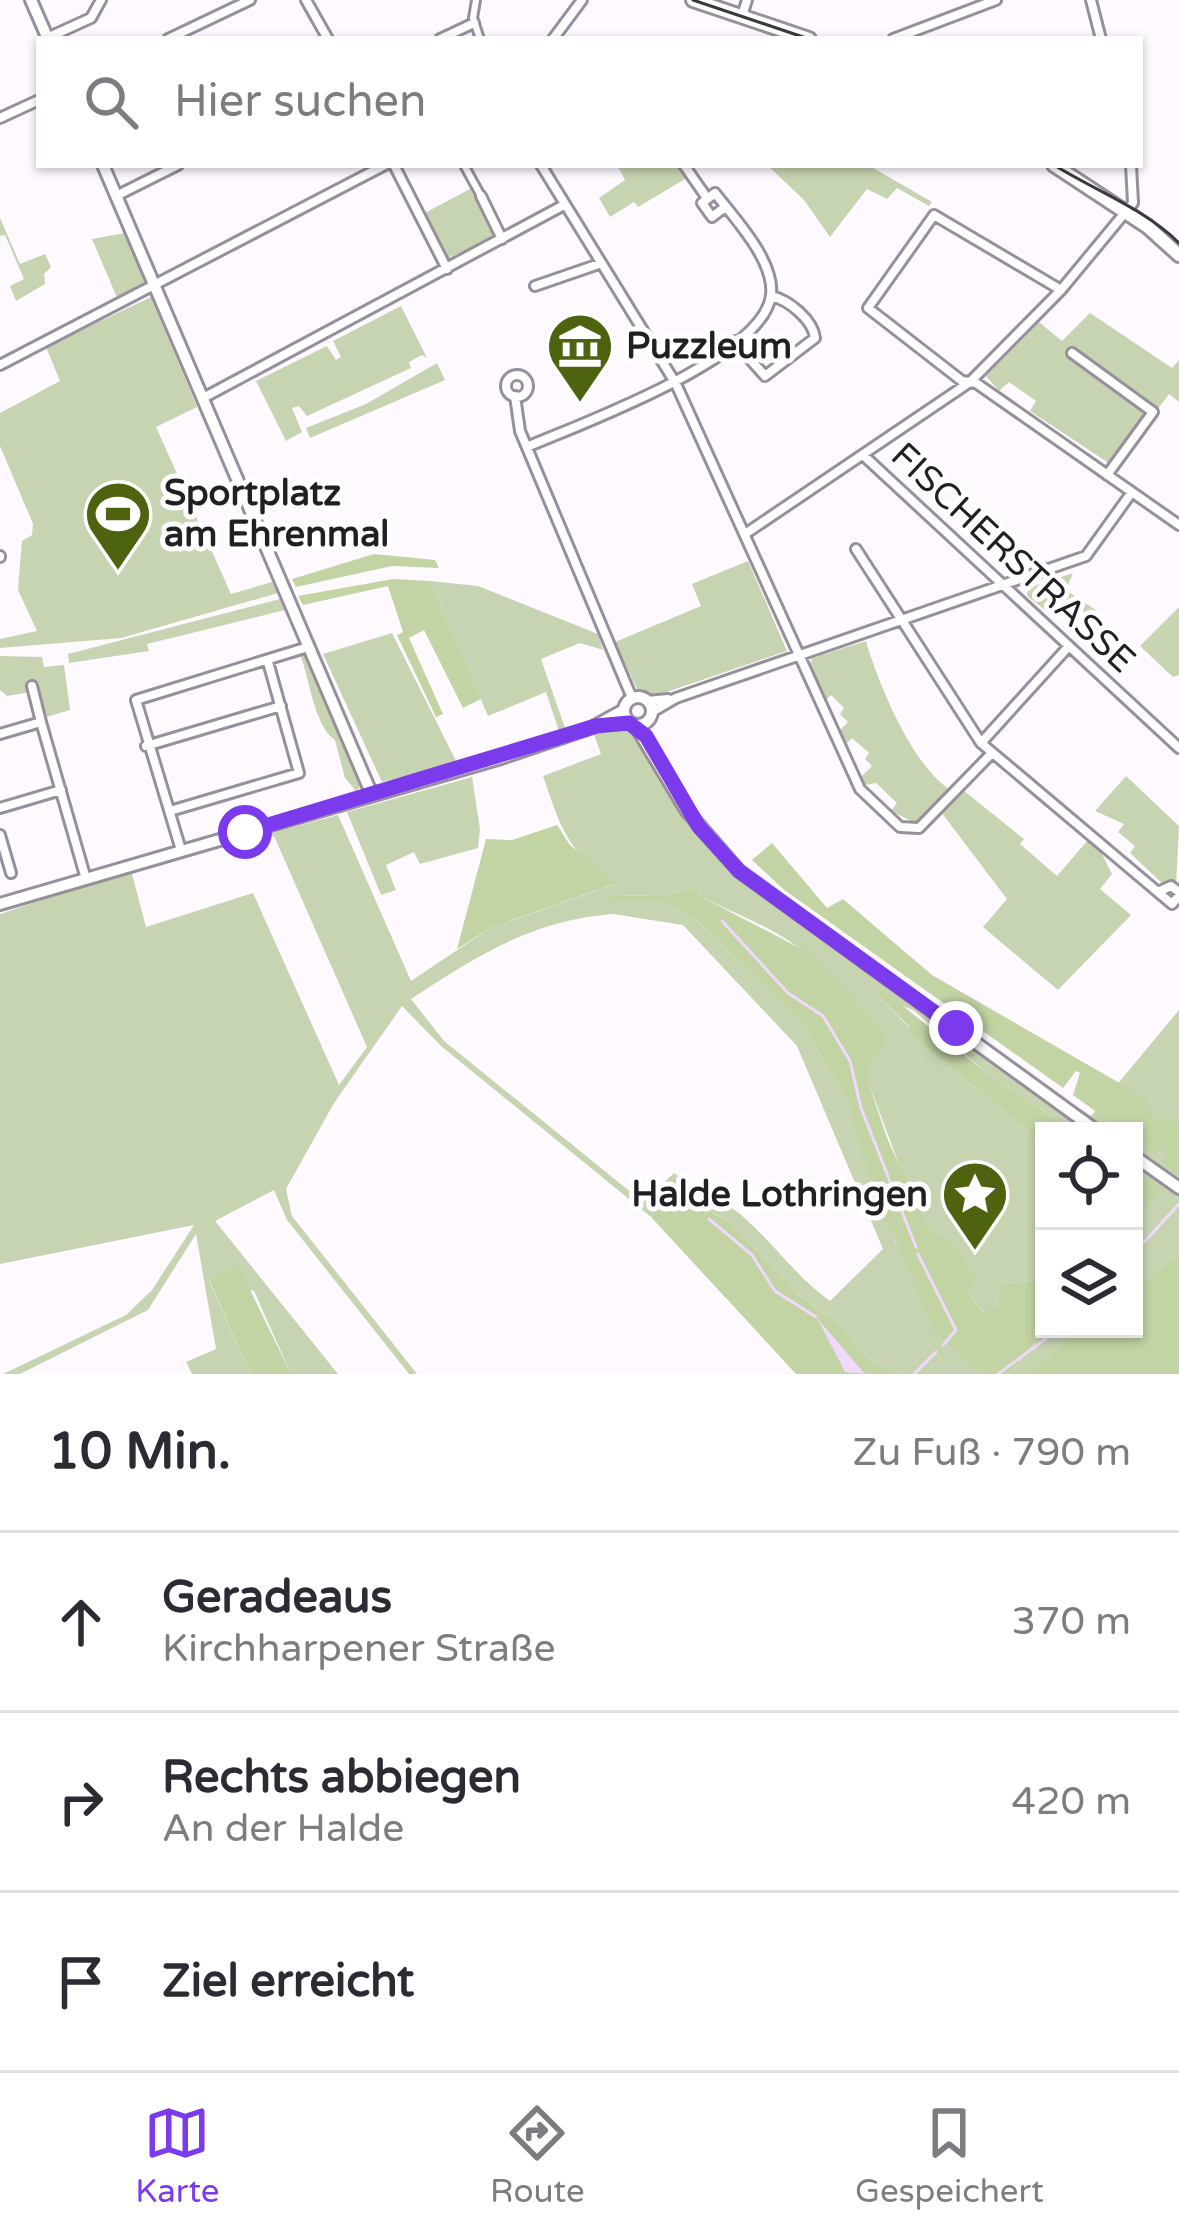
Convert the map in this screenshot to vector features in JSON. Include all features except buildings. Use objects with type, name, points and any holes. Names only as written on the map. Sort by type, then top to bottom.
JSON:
[{"type":"main road","points":[[693,0],[800,36]]},
{"type":"main road","points":[[1059,168],[1125,211],[1179,255]]},
{"type":"street","points":[[31,0],[47,36]]},
{"type":"street","points":[[52,36],[91,18],[101,0]]},
{"type":"street","points":[[174,36],[250,0]]},
{"type":"street","points":[[306,0],[326,36]]},
{"type":"street","points":[[476,0],[479,36]]},
{"type":"street","points":[[555,36],[582,0]]},
{"type":"street","points":[[742,16],[747,0]]},
{"type":"street","points":[[901,36],[997,0]]},
{"type":"street","points":[[1090,0],[1100,36]]},
{"type":"street","points":[[447,36],[475,23]]},
{"type":"street","points":[[0,118],[36,101]]},
{"type":"street","points":[[104,168],[372,795]]},
{"type":"street","points":[[116,196],[172,168]]},
{"type":"street","points":[[0,364],[379,168]]},
{"type":"street","points":[[396,168],[447,269]]},
{"type":"street","points":[[466,168],[502,239]]},
{"type":"street","points":[[543,168],[676,384],[860,789],[910,830],[927,823],[992,753]]},
{"type":"street","points":[[686,168],[707,199]]},
{"type":"street","points":[[745,534],[970,382],[1060,290],[1125,211],[1136,190],[1132,168]]},
{"type":"street","points":[[526,447],[676,384],[761,317],[771,296],[766,265],[725,207],[715,193],[702,203],[712,217],[725,207]]},
{"type":"street","points":[[203,398],[564,205]]},
{"type":"street","points":[[1060,290],[934,215],[868,308],[1179,525]]},
{"type":"street","points":[[535,286],[599,264]]},
{"type":"street","points":[[734,341],[765,376],[815,338],[813,327],[783,299],[771,296]]},
{"type":"street","points":[[1072,353],[1153,412],[1107,475]]},
{"type":"street","points":[[515,396],[526,447],[632,698],[629,719],[656,755],[686,810],[739,871],[1085,1122]]},
{"type":"street","name":"FISCHERSTRASSE","points":[[863,455],[1179,748]]},
{"type":"street","points":[[0,904],[629,719],[676,698],[1005,586],[1086,556],[1132,492]]},
{"type":"street","points":[[856,549],[981,743],[1172,904],[1179,894]]},
{"type":"street","points":[[181,851],[135,712],[137,699],[310,646]]},
{"type":"street","points":[[981,743],[1069,646]]},
{"type":"street","points":[[170,811],[299,773],[268,662]]},
{"type":"street","points":[[32,686],[86,879]]},
{"type":"street","points":[[632,698],[649,710],[656,755]]},
{"type":"street","points":[[146,746],[281,706]]},
{"type":"street","points":[[0,734],[41,722]]},
{"type":"street","points":[[0,808],[61,790]]},
{"type":"street","points":[[0,835],[11,874]]},
{"type":"street","points":[[1143,1162],[1179,1188]]},
{"type":"green space","points":[[619,168],[684,168],[690,176],[638,207],[634,202],[610,217],[599,198],[625,180]]},
{"type":"green space","points":[[770,168],[873,168],[932,202],[929,206],[897,188],[887,199],[867,189],[830,237],[804,200]]},
{"type":"green space","points":[[470,189],[496,237],[444,260],[421,215]]},
{"type":"green space","points":[[0,218],[20,264],[45,254],[51,267],[44,274],[45,284],[16,301],[10,286],[24,279],[5,235],[0,236]]},
{"type":"green space","points":[[125,233],[147,287],[118,300],[92,239]]},
{"type":"green space","points":[[151,297],[197,407],[156,427],[231,594],[272,582],[278,593],[121,638],[0,648],[0,639],[37,631],[18,590],[22,541],[32,535],[33,524],[0,446],[0,413],[60,381],[46,347]]},
{"type":"green space","points":[[401,306],[427,358],[422,355],[409,362],[411,368],[307,416],[299,406],[292,408],[302,432],[286,441],[256,381],[327,346],[336,360],[341,357],[333,341]]},
{"type":"green space","points":[[1090,313],[1172,368],[1179,360],[1179,402],[1169,394],[1157,410],[1147,403],[1141,422],[1110,464],[1030,411],[1036,401],[1009,382],[999,391],[986,376],[1039,322],[1062,341]]},
{"type":"green space","points":[[437,363],[445,380],[310,438],[306,428],[366,404]]},
{"type":"green space","points":[[374,554],[435,560],[439,568],[392,566],[296,587],[292,579]]},
{"type":"green space","points":[[748,561],[787,651],[655,696],[637,689],[615,642],[701,606],[692,584]]},
{"type":"green space","points":[[1073,573],[1066,590],[1097,611],[1096,624],[1070,598],[1053,616],[1027,596],[1028,588]]},
{"type":"green space","points":[[393,579],[430,581],[481,699],[463,708],[424,630],[409,638],[443,714],[436,717],[397,635],[403,632],[388,586],[303,605],[298,596]]},
{"type":"green space","points":[[430,581],[478,586],[598,634],[603,650],[580,643],[541,659],[565,728],[559,731],[546,692],[488,716]]},
{"type":"green space","points":[[280,599],[285,610],[147,644],[149,651],[69,663],[68,654]]},
{"type":"green space","points":[[1179,607],[1179,675],[1173,677],[1140,646]]},
{"type":"green space","points":[[392,633],[457,763],[382,782],[323,654]]},
{"type":"green space","points":[[866,641],[888,701],[911,744],[951,790],[915,823],[891,811],[897,803],[876,783],[865,785],[860,778],[872,766],[865,759],[869,753],[852,738],[845,745],[839,731],[848,722],[840,714],[844,708],[831,695],[825,701],[810,668],[812,658]]},
{"type":"green space","points":[[307,654],[361,786],[356,791],[345,778],[335,740],[317,713],[300,655]]},
{"type":"green space","points":[[0,656],[42,657],[44,667],[64,665],[70,710],[43,718],[36,691],[7,696],[0,690]]},
{"type":"green space","points":[[614,728],[630,732],[700,835],[744,883],[1073,1122],[1060,1122],[987,1073],[913,1010],[878,996],[909,1027],[908,1033],[1035,1137],[1035,1280],[1000,1284],[997,1309],[984,1313],[967,1291],[951,1242],[926,1224],[913,1202],[869,1084],[861,1045],[838,994],[808,956],[772,931],[700,896],[698,887],[665,895],[610,896],[607,901],[653,901],[691,915],[801,1022],[845,1097],[895,1242],[957,1349],[980,1374],[903,1374],[869,1359],[839,1323],[799,1295],[732,1224],[675,1190],[651,1217],[441,1046],[402,1006],[334,1103],[286,1189],[292,1216],[417,1374],[409,1374],[287,1220],[274,1190],[215,1221],[338,1374],[291,1374],[254,1291],[209,1280],[250,1374],[192,1374],[186,1362],[216,1349],[196,1234],[148,1310],[20,1374],[3,1374],[126,1315],[152,1290],[194,1225],[0,1264],[0,914],[131,870],[146,927],[253,893],[339,1085],[367,1047],[274,836],[232,844],[338,815],[411,981],[490,928],[615,884],[586,861],[567,837],[543,776],[601,754],[594,734]],"holes":[[[613,914],[683,925],[797,1046],[883,1249],[830,1301],[740,1214],[674,1173],[643,1202],[444,1041],[411,999],[482,955],[531,932]]]},
{"type":"green space","points":[[1126,776],[1179,826],[1176,885],[1164,885],[1130,853],[1135,846],[1118,832],[1124,824],[1095,811]]},
{"type":"green space","points":[[472,777],[478,848],[420,864],[414,852],[386,865],[396,890],[381,895],[347,812]]},
{"type":"green space","points":[[963,790],[1024,839],[1020,844],[1057,876],[1088,840],[1100,850],[1112,874],[1100,889],[1131,915],[1058,990],[983,927],[1007,899],[941,812]]},
{"type":"green space","points":[[557,825],[570,845],[617,883],[490,928],[457,949],[486,839],[512,840]]},
{"type":"green space","points":[[772,843],[827,908],[843,899],[932,975],[1149,1100],[1144,1108],[1161,1121],[1169,1115],[1179,1123],[1179,1177],[1162,1162],[1169,1149],[1164,1144],[1155,1154],[1143,1145],[1143,1122],[1110,1122],[1073,1095],[1080,1073],[1076,1071],[1063,1088],[783,889],[752,860]]},
{"type":"green space","points":[[698,887],[700,896],[813,955],[888,1035],[869,1066],[869,1084],[887,1138],[926,1224],[951,1242],[977,1278],[967,1291],[983,1312],[997,1308],[999,1284],[1035,1280],[1038,1338],[1010,1374],[980,1374],[934,1330],[878,1202],[845,1097],[801,1022],[691,915],[653,901],[605,901],[610,896],[665,895]]},
{"type":"green space","points":[[878,986],[987,1073],[1060,1122],[1035,1122],[1035,1137],[908,1033],[909,1026],[878,996]]},
{"type":"green space","points":[[1179,1010],[1179,1254],[1143,1282],[1143,1211],[1161,1188],[1143,1174],[1143,1122],[1086,1122],[1077,1107],[1091,1116]]},
{"type":"green space","points":[[1143,1174],[1162,1188],[1143,1211]]},
{"type":"green space","points":[[674,1190],[732,1224],[799,1295],[839,1323],[869,1359],[903,1374],[796,1374],[651,1217]]},
{"type":"green space","points":[[1179,1254],[1179,1374],[1026,1374],[1069,1338],[1143,1338],[1143,1282]]},
{"type":"green space","points":[[238,1265],[291,1374],[250,1374],[209,1279]]},
{"type":"green space","points":[[1038,1338],[1069,1338],[1026,1374],[1010,1374]]},
{"type":"shaded area","points":[[817,1318],[865,1374],[845,1372]]},
{"type":"waterway","points":[[722,921],[788,993],[823,1016],[850,1061],[861,1108],[916,1247]]},
{"type":"waterway","points":[[1143,1243],[1179,1204]]},
{"type":"waterway","points":[[709,1219],[752,1255],[775,1291],[816,1317]]},
{"type":"waterway","points":[[918,1254],[956,1330],[943,1345]]},
{"type":"waterway","points":[[998,1374],[1047,1338]]},
{"type":"waterway","points":[[914,1374],[936,1352]]},
{"type":"tram line","points":[[693,0],[800,36]]},
{"type":"tram line","points":[[1059,168],[1136,210],[1179,243]]},
{"type":"place","name":"Puzzleum","points":[[580,405]]},
{"type":"place","name":"Sportplatz am Ehrenmal","points":[[118,573]]},
{"type":"place","name":"Halde Lothringen","points":[[975,1253]]},
{"type":"route","points":[[245,832],[596,726],[629,723],[646,736],[699,827],[739,871],[956,1028]]}]
